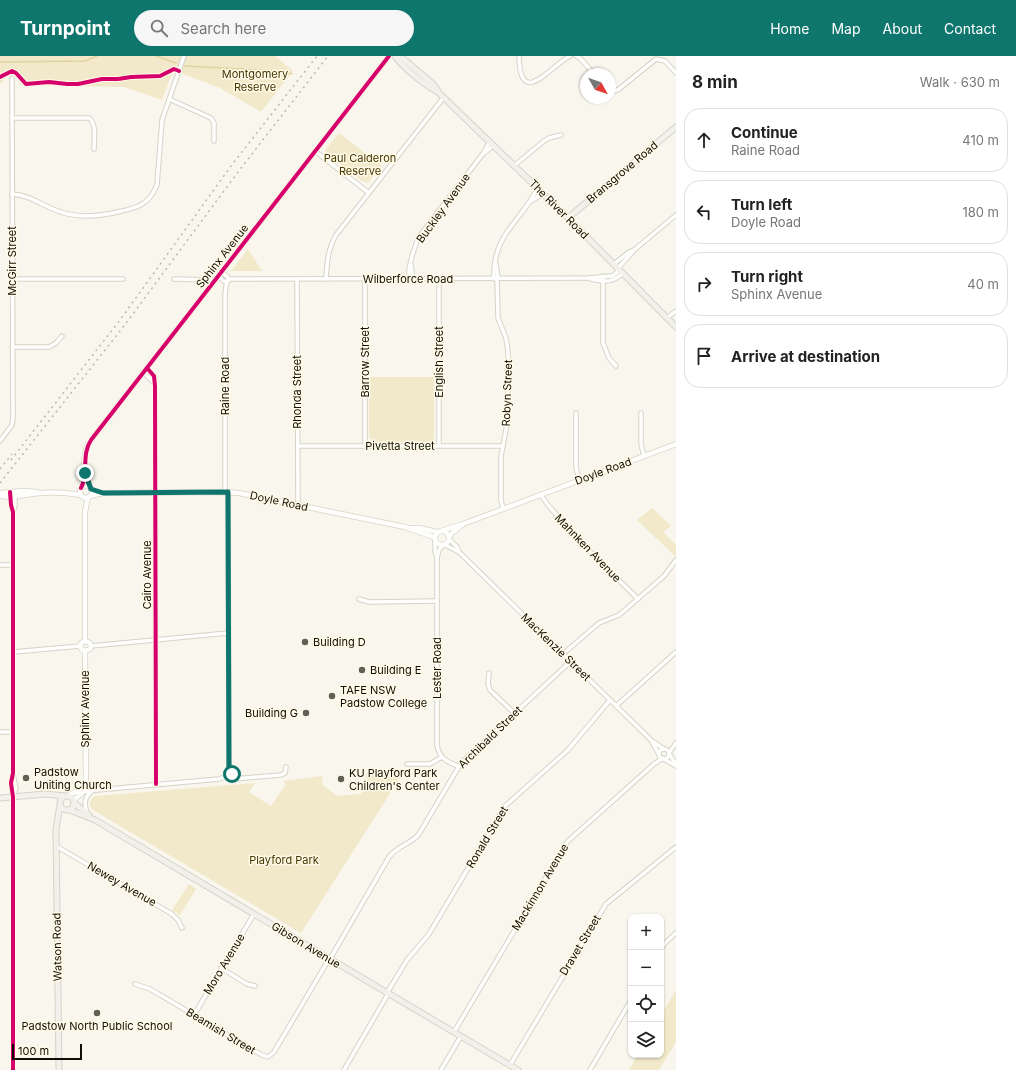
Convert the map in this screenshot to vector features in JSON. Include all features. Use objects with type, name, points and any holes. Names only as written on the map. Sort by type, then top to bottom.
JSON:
[{"type":"main road","name":"The River Road","points":[[395,56],[422,82],[439,93],[515,165],[676,327]]},
{"type":"main road","name":"The River Road","points":[[400,56],[434,85],[439,93]]},
{"type":"main road","name":"Bransgrove Road","points":[[568,218],[675,130]]},
{"type":"main road","points":[[45,794],[54,798],[62,808],[68,810]]},
{"type":"main road","points":[[0,798],[45,794],[71,797],[74,802],[73,807],[61,815],[56,825]]},
{"type":"main road","points":[[60,804],[61,800],[66,796]]},
{"type":"main road","name":"Gibson Avenue","points":[[74,802],[95,820],[518,1070]]},
{"type":"main road","name":"Watson Road","points":[[59,1070],[56,825],[60,804]]},
{"type":"main road","name":"Gibson Avenue","points":[[68,810],[95,820]]},
{"type":"street","name":"Sphinx Avenue","points":[[82,488],[85,473],[85,452],[89,442],[389,56]]},
{"type":"street","points":[[519,56],[521,75],[527,81],[533,82],[539,80],[570,56]]},
{"type":"street","points":[[576,56],[580,58],[589,68]]},
{"type":"street","points":[[616,90],[654,60],[662,59],[665,56]]},
{"type":"street","points":[[12,194],[25,196],[62,213],[85,216],[109,214],[143,204],[151,197],[157,185],[161,127],[169,99],[184,58]]},
{"type":"street","points":[[662,59],[668,63],[676,73]]},
{"type":"street","name":"McGirr Street","points":[[0,441],[10,428],[12,422],[12,78]]},
{"type":"street","points":[[326,279],[328,257],[333,240],[444,98]]},
{"type":"street","points":[[169,99],[211,118],[214,124],[214,141]]},
{"type":"street","points":[[12,118],[89,118],[94,125],[94,149]]},
{"type":"street","points":[[515,165],[544,141],[561,135]]},
{"type":"street","name":"Buckley Avenue","points":[[411,279],[413,250],[418,238],[492,143]]},
{"type":"street","points":[[315,151],[369,193]]},
{"type":"street","points":[[529,203],[537,188]]},
{"type":"street","points":[[529,203],[543,193]]},
{"type":"street","name":"Robyn Street","points":[[503,509],[501,500],[501,456],[508,419],[508,351],[506,338],[498,318],[496,263],[498,250],[502,240],[529,203]]},
{"type":"street","points":[[619,268],[634,250],[676,215]]},
{"type":"street","name":"Wilberforce Road","points":[[174,279],[216,278],[224,282],[231,279],[588,278],[614,280],[619,268]]},
{"type":"street","points":[[221,272],[228,277],[228,280]]},
{"type":"street","name":"English Street","points":[[439,278],[439,445]]},
{"type":"street","points":[[12,279],[123,279]]},
{"type":"street","name":"Rhonda Street","points":[[297,279],[298,505]]},
{"type":"street","name":"Barrow Street","points":[[365,279],[365,446]]},
{"type":"street","points":[[603,279],[603,343],[609,358],[616,366]]},
{"type":"street","name":"Raine Road","points":[[226,776],[229,771],[225,295],[228,280]]},
{"type":"street","points":[[667,318],[676,311]]},
{"type":"street","points":[[12,347],[49,347],[56,343],[62,336]]},
{"type":"street","name":"Cairo Avenue","points":[[145,370],[155,384],[156,784]]},
{"type":"street","points":[[576,413],[576,467],[579,480]]},
{"type":"street","points":[[641,413],[641,444],[644,456]]},
{"type":"street","name":"Doyle Road","points":[[405,527],[439,532],[676,444]]},
{"type":"street","name":"Pivetta Street","points":[[298,446],[503,446]]},
{"type":"street","name":"Sphinx Avenue","points":[[85,473],[90,488]]},
{"type":"street","points":[[68,493],[85,486],[90,488],[92,491],[89,496],[85,512],[85,641]]},
{"type":"street","points":[[82,488],[80,491],[85,512]]},
{"type":"street","name":"Doyle Road","points":[[90,488],[103,493]]},
{"type":"street","points":[[0,494],[13,494],[28,491],[40,493],[68,493],[85,498],[89,496]]},
{"type":"street","name":"Doyle Road","points":[[89,496],[103,493],[239,493],[405,527],[431,536],[435,539]]},
{"type":"street","points":[[13,494],[10,505],[13,512],[13,773],[11,784],[13,797],[13,1070]]},
{"type":"street","name":"Mahnken Avenue","points":[[541,495],[582,544],[638,599]]},
{"type":"street","name":"Doyle Road","points":[[449,538],[454,531],[463,524]]},
{"type":"street","points":[[439,532],[446,532],[449,538],[448,542],[444,545],[438,544],[435,539],[439,532]]},
{"type":"street","name":"MacKenzie Street","points":[[449,538],[457,547],[459,552]]},
{"type":"street","name":"Lester Road","points":[[435,539],[435,552],[437,558]]},
{"type":"street","name":"MacKenzie Street","points":[[444,545],[459,552],[652,741],[665,749]]},
{"type":"street","name":"Lester Road","points":[[442,757],[438,751],[437,745],[437,558],[439,550],[444,545]]},
{"type":"street","points":[[563,654],[599,623],[622,613],[664,576],[676,560]]},
{"type":"street","points":[[0,565],[13,565]]},
{"type":"street","points":[[359,599],[368,602],[437,601]]},
{"type":"street","points":[[80,646],[82,650],[85,651],[90,649],[91,646],[228,633]]},
{"type":"street","points":[[85,641],[90,643],[91,646]]},
{"type":"street","points":[[13,652],[80,646],[81,643],[85,641]]},
{"type":"street","name":"Sphinx Avenue","points":[[85,651],[86,790]]},
{"type":"street","points":[[616,706],[676,652]]},
{"type":"street","name":"Archibald Street","points":[[330,959],[389,857],[394,851],[414,839],[419,834],[458,766],[571,662]]},
{"type":"street","points":[[489,672],[488,684],[490,690],[514,713]]},
{"type":"street","name":"Ronald Street","points":[[344,1070],[407,960],[429,934],[505,806],[570,748],[610,700]]},
{"type":"street","points":[[0,732],[13,732]]},
{"type":"street","name":"MacKenzie Street","points":[[652,741],[659,754]]},
{"type":"street","points":[[676,743],[660,751],[659,754],[676,765]]},
{"type":"street","points":[[664,758],[667,758],[676,743]]},
{"type":"street","points":[[665,749],[676,765]]},
{"type":"street","name":"Mackinnon Avenue","points":[[654,764],[659,754]]},
{"type":"street","points":[[407,764],[430,764],[442,757],[450,763],[458,766]]},
{"type":"street","name":"Mackinnon Avenue","points":[[454,1032],[567,842],[654,764],[664,758]]},
{"type":"street","points":[[66,796],[75,792],[86,790],[219,779],[226,776],[229,779],[281,775],[285,773],[286,767]]},
{"type":"street","points":[[74,802],[78,796],[86,790]]},
{"type":"street","points":[[88,814],[85,804],[86,797],[94,790]]},
{"type":"street","name":"Newey Avenue","points":[[56,846],[172,914],[178,920],[182,928]]},
{"type":"street","name":"Dravet Street","points":[[510,1065],[603,907],[676,847]]},
{"type":"street","name":"Moro Avenue","points":[[194,1015],[254,914]]},
{"type":"street","points":[[664,945],[676,933]]},
{"type":"street","name":"Beamish Street","points":[[135,984],[150,989],[262,1055],[268,1057],[274,1052],[330,959]]},
{"type":"street","points":[[221,968],[247,984],[255,986]]},
{"type":"street","points":[[590,1070],[628,1005]]},
{"type":"street","points":[[441,1070],[461,1036]]},
{"type":"green space","name":"Montgomery Reserve","points":[[0,56],[275,56],[293,71],[261,112],[220,88],[173,70],[162,100],[124,87],[20,85],[17,75],[14,72],[6,75],[3,83],[0,83]]},
{"type":"green space","name":"Paul Calderon Reserve","points":[[339,133],[382,166],[368,183],[362,181],[326,153],[325,150]]},
{"type":"green space","points":[[248,249],[262,271],[231,271]]},
{"type":"green space","points":[[369,377],[434,377],[434,438],[431,442],[374,442],[369,437]]},
{"type":"green space","points":[[652,508],[671,526],[663,532],[676,545],[676,557],[637,520]]},
{"type":"green space","name":"Playford Park","points":[[405,770],[301,933],[93,810],[90,806],[91,800],[96,796],[255,783],[249,792],[271,806],[286,784],[283,781],[322,776],[323,785],[337,796],[360,794],[367,788],[366,773]]},
{"type":"green space","points":[[189,884],[196,889],[180,915],[172,910]]},
{"type":"green space","points":[[676,990],[676,1042],[659,1070],[629,1070],[636,1058],[664,1058],[664,1010]]},
{"type":"waterway","points":[[0,62],[85,61],[97,56]]},
{"type":"waterway","points":[[156,56],[176,63]]},
{"type":"waterway","points":[[185,66],[280,71],[292,74]]},
{"type":"railway","points":[[11,460],[120,320],[231,166],[317,56]]},
{"type":"railway","points":[[0,483],[124,326],[238,172],[328,56]]},
{"type":"railway","points":[[0,469],[12,454]]},
{"type":"cycle path","points":[[81,488],[85,476],[86,452],[91,440],[389,56]]},
{"type":"cycle path","points":[[0,77],[12,71],[16,73],[26,84],[49,82],[78,84],[102,79],[160,76],[174,69],[179,71]]},
{"type":"cycle path","points":[[147,368],[154,376],[155,386],[156,784]]},
{"type":"cycle path","points":[[10,492],[13,512],[13,773],[11,783],[13,797],[13,1070]]},
{"type":"place","name":"Building D","points":[[305,642]]},
{"type":"place","name":"Building E","points":[[362,670]]},
{"type":"place","name":"TAFE NSW Padstow College","points":[[332,696]]},
{"type":"place","name":"Building G","points":[[306,713]]},
{"type":"place","name":"Padstow Uniting Church","points":[[26,778]]},
{"type":"place","name":"KU Playford Park Children's Center","points":[[341,779]]},
{"type":"place","name":"Padstow North Public School","points":[[97,1013]]},
{"type":"route","points":[[85,473],[91,489],[103,493],[228,492],[229,771],[226,776],[232,774]]}]
